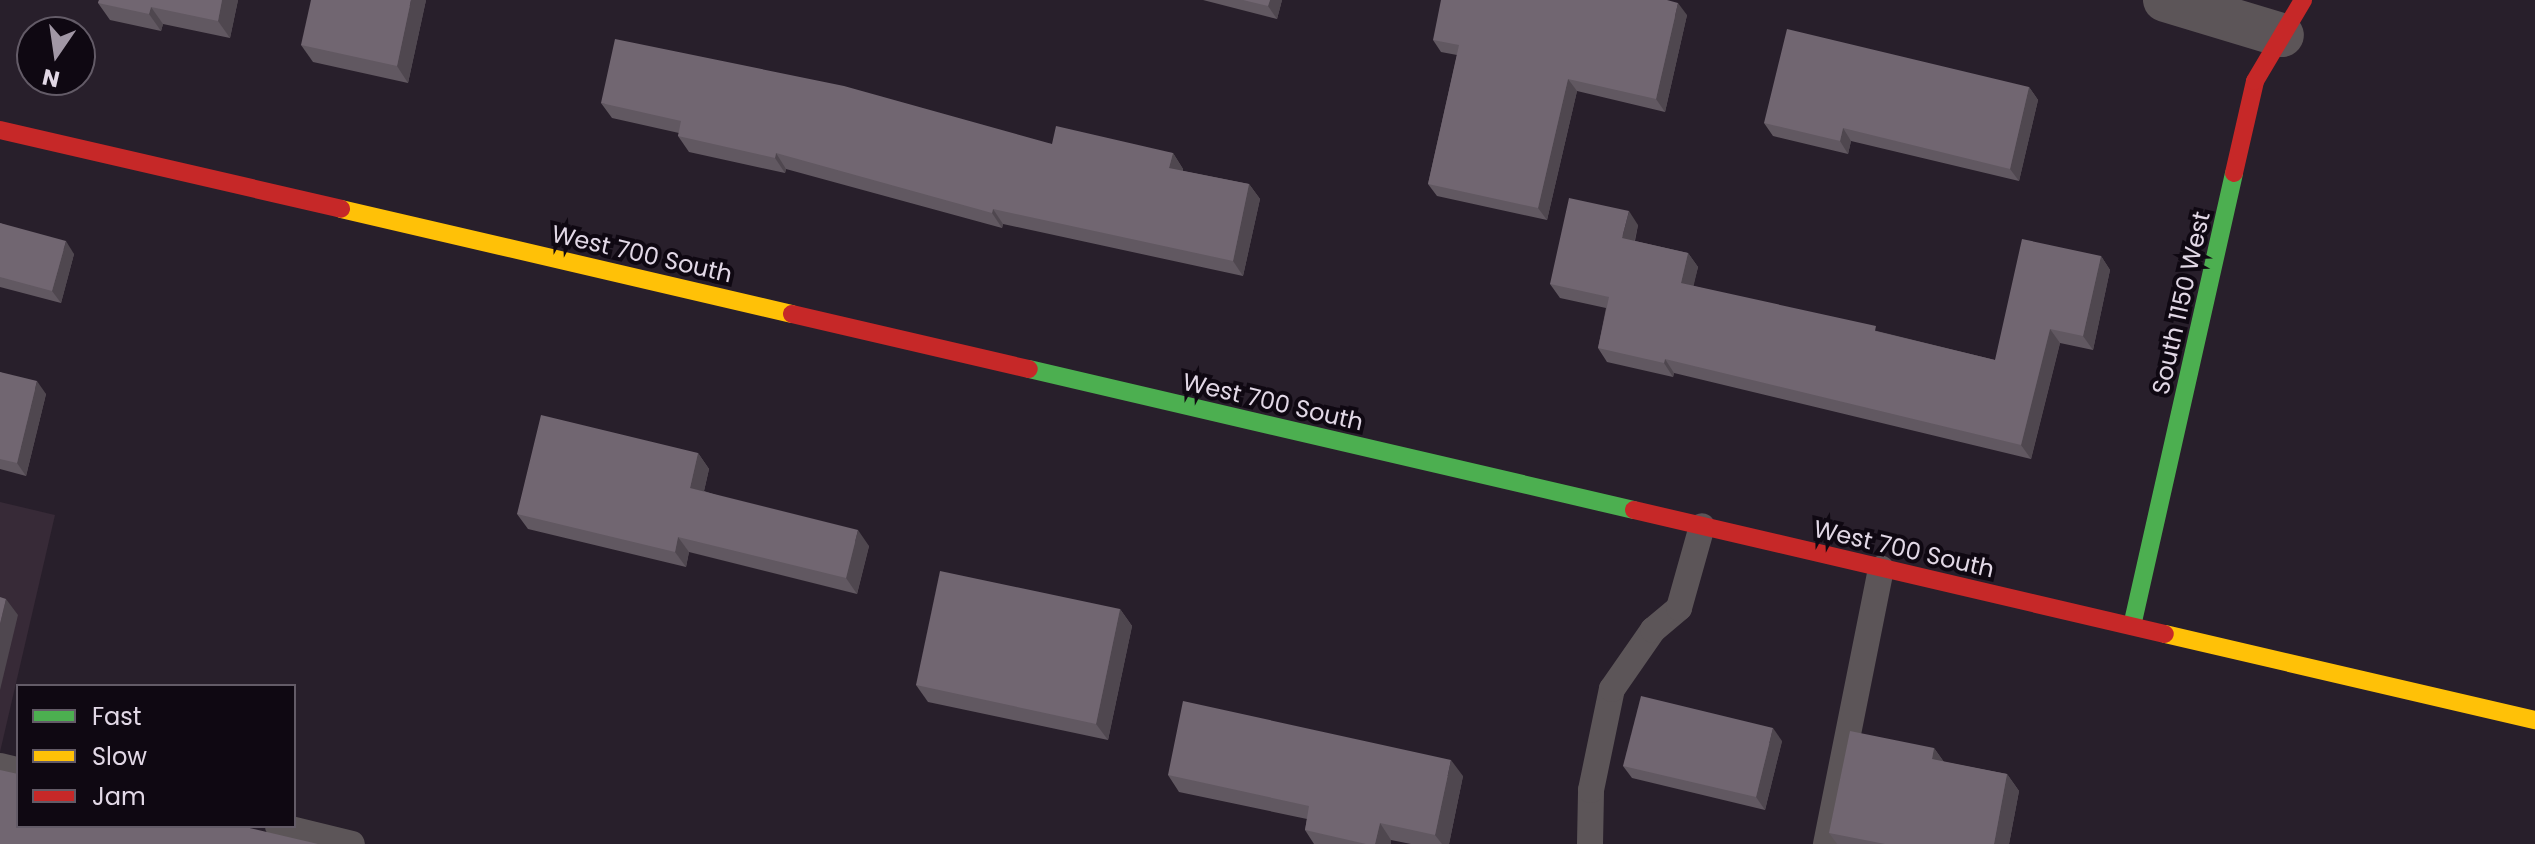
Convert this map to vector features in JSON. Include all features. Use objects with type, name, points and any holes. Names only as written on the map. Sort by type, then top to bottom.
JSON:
[{"type":"street","points":[[2165,0],[2292,18]]},
{"type":"street","name":"South 1150 West","points":[[2132,626],[2255,81],[2292,18]]},
{"type":"street","name":"West 700 South","points":[[0,130],[2535,720]]},
{"type":"lane","points":[[1590,844],[1591,790],[1612,689],[1653,630],[1679,608],[1702,526]]},
{"type":"lane","points":[[1826,844],[1881,568]]},
{"type":"lane","points":[[286,828],[352,844]]},
{"type":"shaded area","points":[[0,502],[55,515],[0,752]]},
{"type":"building","points":[[99,0],[222,0],[218,21],[151,7],[149,14],[98,3]]},
{"type":"building","points":[[311,0],[411,0],[397,66],[301,45]]},
{"type":"building","points":[[1243,0],[1270,0],[1268,6]]},
{"type":"building","points":[[1441,0],[1667,0],[1678,3],[1656,99],[1568,79],[1538,208],[1428,184],[1459,45],[1433,40]]},
{"type":"building","points":[[1787,29],[2029,87],[2010,169],[1843,128],[1840,141],[1764,123]]},
{"type":"building","points":[[615,39],[844,86],[1052,144],[1056,126],[1173,153],[1169,168],[1249,184],[1233,261],[993,209],[992,213],[776,153],[775,158],[678,136],[681,121],[601,103]]},
{"type":"building","points":[[1569,198],[1629,211],[1622,238],[1688,253],[1681,283],[1876,326],[1875,331],[1995,360],[2022,239],[2101,256],[2083,336],[2050,329],[2021,445],[1665,359],[1664,363],[1598,348],[1609,297],[1550,284]]},
{"type":"building","points":[[0,223],[66,241],[52,291],[0,277]]},
{"type":"building","points":[[0,372],[37,381],[17,463],[0,459]]},
{"type":"building","points":[[541,415],[698,453],[690,488],[858,530],[846,578],[678,537],[675,552],[517,514]]},
{"type":"building","points":[[940,571],[1120,609],[1096,724],[916,685]]},
{"type":"building","points":[[0,597],[6,599],[0,624]]},
{"type":"building","points":[[1641,696],[1773,728],[1756,797],[1623,766]]},
{"type":"building","points":[[1183,701],[1451,760],[1435,835],[1380,823],[1375,844],[1366,844],[1305,830],[1309,806],[1168,775]]},
{"type":"building","points":[[1850,731],[1934,748],[1932,759],[2007,774],[1994,844],[1885,844],[1829,833]]},
{"type":"building","points":[[0,770],[16,774],[16,828],[250,828],[318,844],[0,844]]},
{"type":"traffic: fast","points":[[2132,626],[2234,173]]},
{"type":"traffic: fast","points":[[1029,369],[1634,510]]},
{"type":"traffic: slow","points":[[341,209],[792,314]]},
{"type":"traffic: slow","points":[[2165,634],[2535,720]]},
{"type":"traffic: jam","points":[[2234,173],[2255,81],[2303,0]]},
{"type":"traffic: jam","points":[[0,130],[341,209]]},
{"type":"traffic: jam","points":[[792,314],[1029,369]]},
{"type":"traffic: jam","points":[[1634,510],[2165,634]]}]
